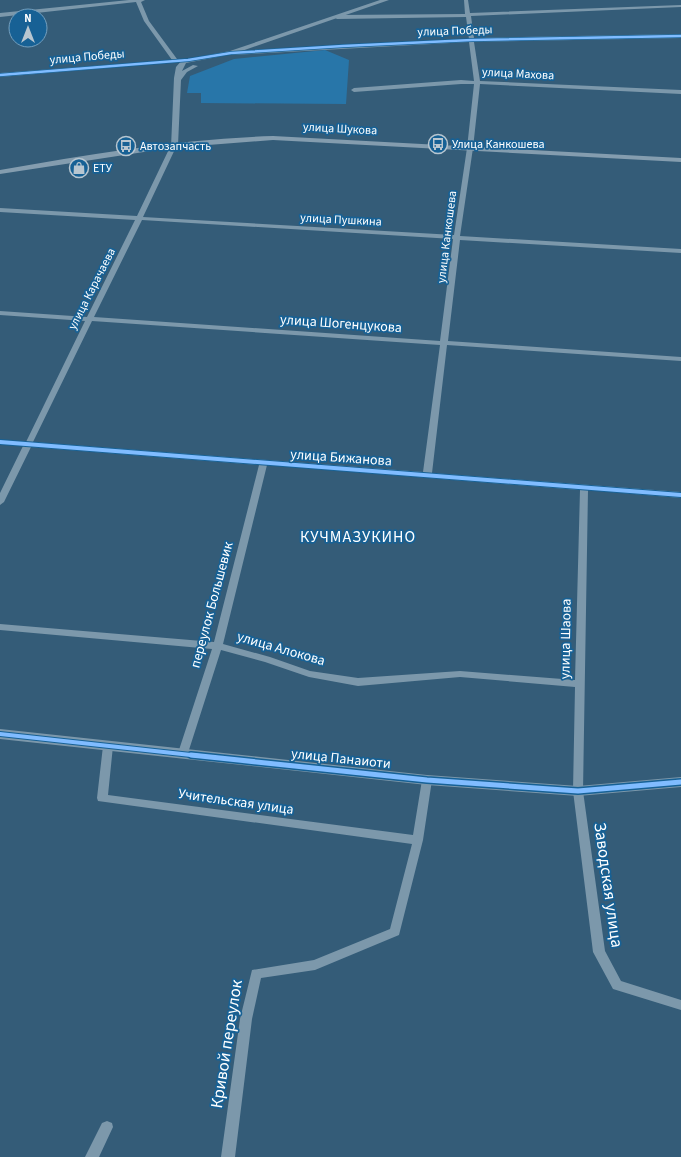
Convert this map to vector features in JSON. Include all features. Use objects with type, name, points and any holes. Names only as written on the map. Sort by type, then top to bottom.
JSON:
[{"type":"main road","name":"улица Шукова","points":[[0,172],[174,145],[243,138],[273,138],[681,160]]},
{"type":"street","points":[[138,0],[147,21],[176,60],[187,61],[231,53]]},
{"type":"street","points":[[0,15],[143,0]]},
{"type":"street","points":[[178,80],[185,71],[197,66],[386,0]]},
{"type":"street","name":"улица Канкошева","points":[[427,476],[470,148],[477,83],[466,0]]},
{"type":"street","points":[[337,17],[468,15],[681,6]]},
{"type":"street","name":"улица Победы","points":[[231,53],[472,40],[681,36]]},
{"type":"street","name":"улица Победы","points":[[0,75],[176,60]]},
{"type":"street","points":[[187,61],[186,66],[197,66]]},
{"type":"street","name":"улица Карачаева","points":[[0,502],[174,145],[177,78],[179,67],[187,61]]},
{"type":"street","name":"улица Махова","points":[[354,90],[407,85],[477,83],[681,92]]},
{"type":"street","name":"улица Пушкина","points":[[0,210],[681,251]]},
{"type":"street","name":"улица Шогенцукова","points":[[0,313],[681,359]]},
{"type":"street","name":"улица Бижанова","points":[[0,442],[681,495]]},
{"type":"street","name":"переулок Большевик","points":[[183,753],[218,646],[263,463]]},
{"type":"street","name":"улица Шаова","points":[[578,791],[584,488]]},
{"type":"street","name":"улица Алокова","points":[[0,627],[218,646],[267,658],[309,674],[358,682],[460,674],[579,684]]},
{"type":"street","name":"улица Панаиоти","points":[[0,734],[427,780],[578,791],[681,782]]},
{"type":"street","name":"Учительская улица","points":[[108,746],[102,798],[418,840]]},
{"type":"street","name":"Кривой переулок","points":[[228,1157],[245,1027],[256,974],[315,965],[395,932],[418,840],[427,780]]},
{"type":"street","name":"Заводская улица","points":[[578,791],[598,952],[617,985],[681,1005]]},
{"type":"street","points":[[92,1157],[107,1127]]},
{"type":"shaded area","points":[[325,50],[349,60],[346,104],[201,103],[201,93],[187,93],[190,76],[234,59]]},
{"type":"building","name":"ЕТУ","points":[[77,164],[84,164],[79,175],[72,175]]},
{"type":"cycle path","points":[[0,75],[188,60],[231,53],[343,46],[472,40],[681,36]]},
{"type":"cycle path","points":[[0,442],[681,495]]},
{"type":"cycle path","points":[[0,734],[427,780],[578,791],[681,782]]},
{"type":"place","name":"Улица Канкошева","points":[[438,144]]},
{"type":"place","name":"Автозапчасть","points":[[126,146]]},
{"type":"place","name":"ЕТУ","points":[[79,168]]},
{"type":"district","name":"КУЧМАЗУКИНО","points":[[358,537]]}]
